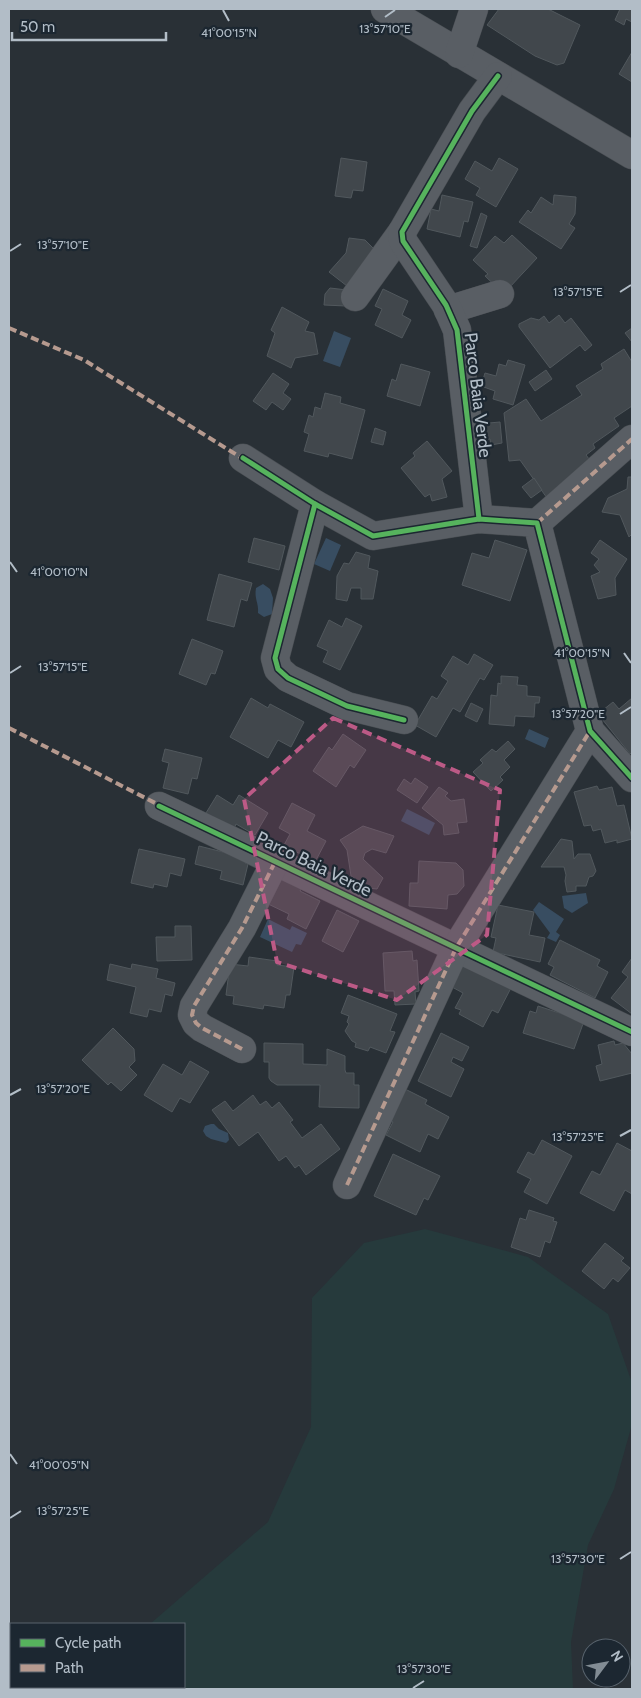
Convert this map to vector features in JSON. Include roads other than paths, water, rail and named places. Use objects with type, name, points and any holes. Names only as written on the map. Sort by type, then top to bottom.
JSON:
[{"type":"street","points":[[385,9],[632,155]]},
{"type":"street","points":[[459,54],[474,9]]},
{"type":"street","points":[[355,297],[402,232],[472,111],[498,76]]},
{"type":"street","name":"Parco Baia Verde","points":[[402,232],[403,241],[429,278],[448,310],[457,330],[479,519]]},
{"type":"street","points":[[448,310],[500,294]]},
{"type":"street","points":[[243,458],[315,504],[373,536],[479,519],[537,523],[632,439]]},
{"type":"street","points":[[315,504],[275,658],[278,669],[288,678],[347,706],[404,720]]},
{"type":"street","points":[[537,523],[590,731],[632,778]]},
{"type":"street","points":[[347,1185],[456,948],[590,731]]},
{"type":"street","name":"Parco Baia Verde","points":[[159,806],[276,860],[632,1032]]},
{"type":"street","name":"Parco Baia Verde","points":[[242,1049],[196,1024],[192,1015],[194,1006],[242,928],[276,860]]},
{"type":"water","points":[[334,331],[351,338],[340,367],[323,361]]},
{"type":"water","points":[[326,538],[341,545],[330,571],[314,564]]},
{"type":"water","points":[[263,584],[270,589],[273,598],[272,614],[264,617],[258,613],[256,595],[256,588]]},
{"type":"water","points":[[529,729],[549,738],[545,748],[525,739]]},
{"type":"water","points":[[407,809],[435,823],[429,835],[401,821]]},
{"type":"water","points":[[586,893],[588,903],[572,913],[564,908],[562,896]]},
{"type":"water","points":[[539,902],[564,919],[556,932],[560,935],[556,942],[547,938],[550,933],[533,910]]},
{"type":"water","points":[[268,919],[290,930],[292,926],[307,933],[301,945],[296,944],[292,952],[260,937]]},
{"type":"water","points":[[211,1124],[228,1133],[229,1140],[226,1143],[206,1136],[203,1131],[205,1126]]}]
